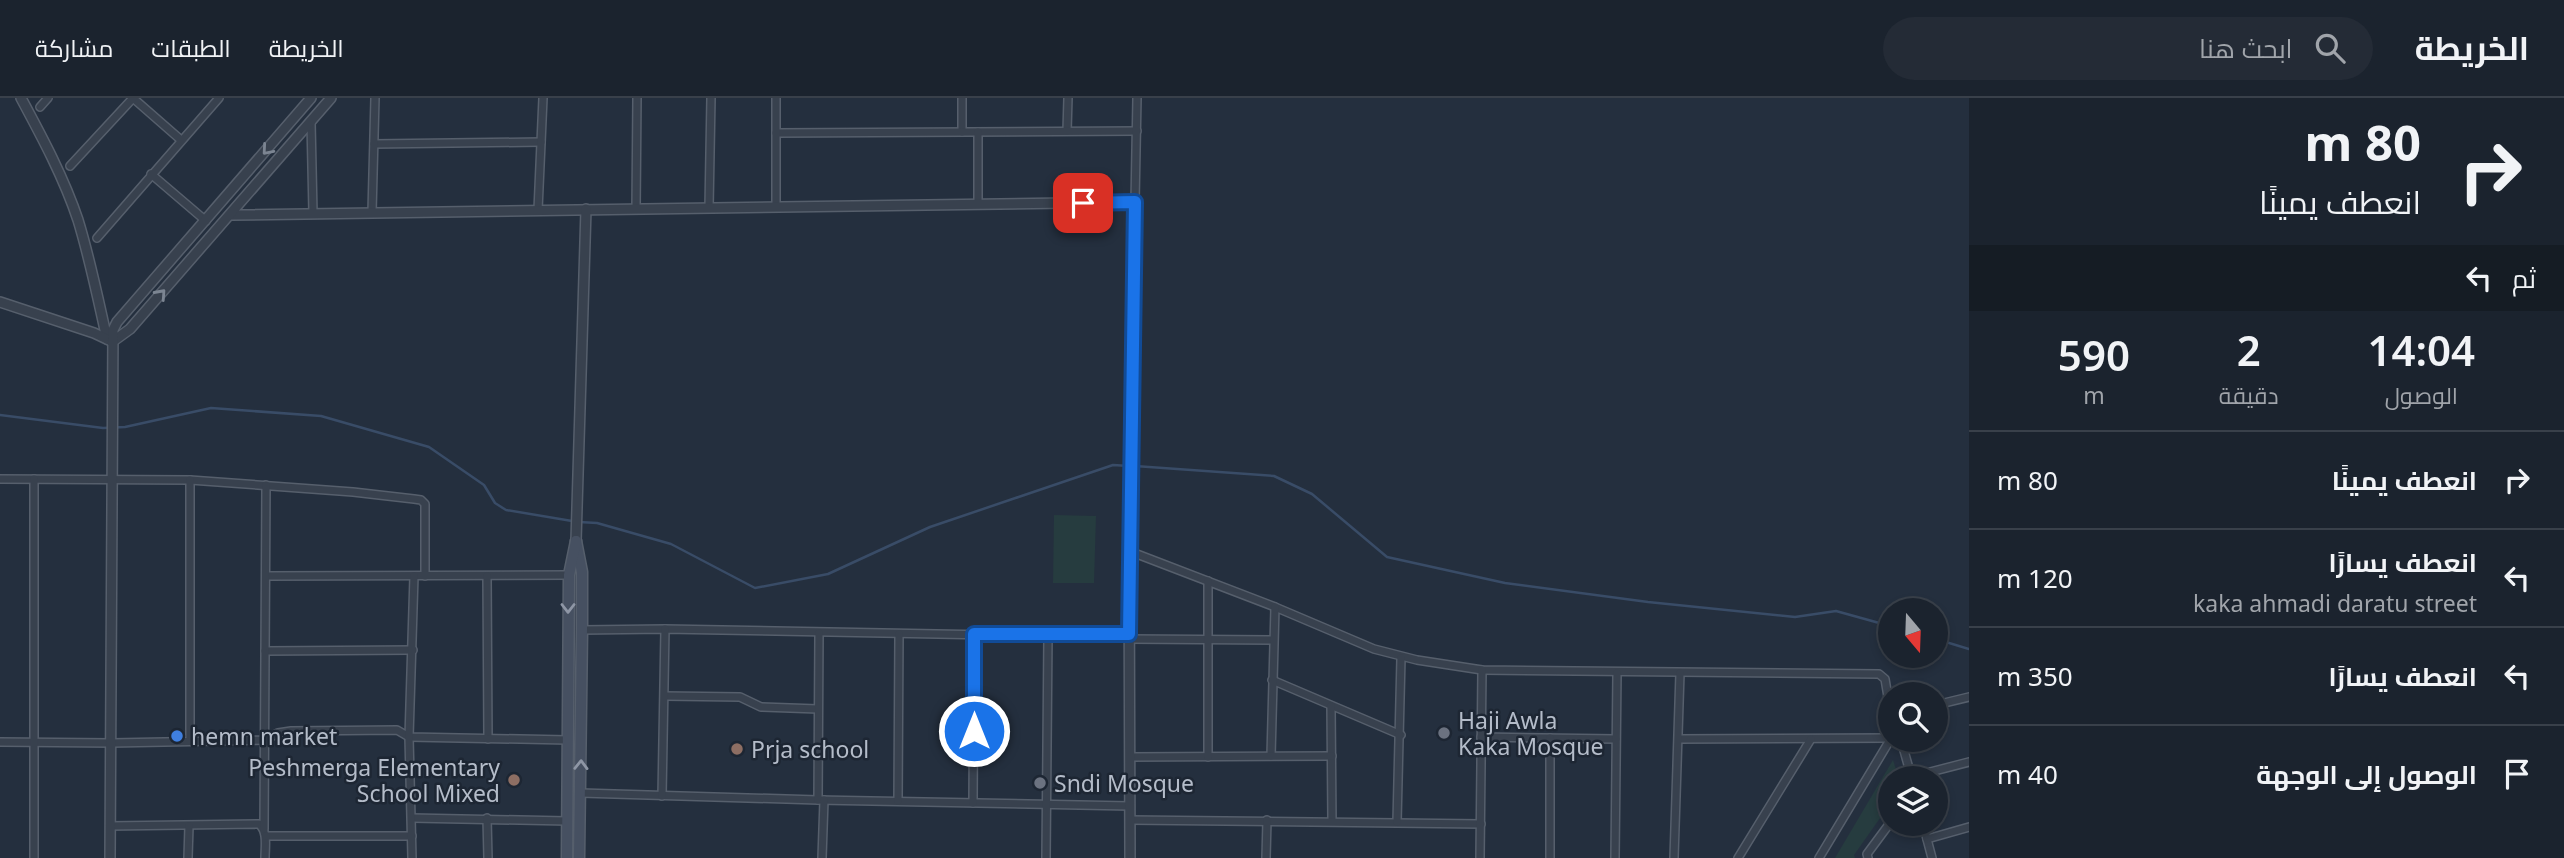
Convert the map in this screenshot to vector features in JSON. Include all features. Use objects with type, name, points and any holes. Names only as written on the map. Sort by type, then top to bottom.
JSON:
[{"type":"main road","points":[[576,541],[575,556],[583,630],[579,858]]},
{"type":"main road","points":[[567,858],[569,575],[575,556]]},
{"type":"main road","points":[[568,793],[581,793]]},
{"type":"street","points":[[21,98],[69,195],[92,269],[109,341],[112,419],[110,858]]},
{"type":"street","points":[[40,107],[48,98]]},
{"type":"street","points":[[70,166],[133,98],[181,140]]},
{"type":"street","points":[[97,238],[219,98]]},
{"type":"street","points":[[0,302],[109,341],[130,329],[232,215],[331,98]]},
{"type":"street","points":[[372,212],[375,98]]},
{"type":"street","points":[[538,210],[542,98]]},
{"type":"street","points":[[636,209],[637,98]]},
{"type":"street","points":[[709,208],[711,98]]},
{"type":"street","points":[[776,98],[776,207]]},
{"type":"street","points":[[962,98],[962,132]]},
{"type":"street","points":[[1067,131],[1068,98]]},
{"type":"street","points":[[1130,858],[1129,551],[1137,98]]},
{"type":"street","points":[[109,341],[117,322],[308,99]]},
{"type":"street","points":[[311,122],[313,213]]},
{"type":"street","points":[[776,133],[1137,131]]},
{"type":"street","points":[[978,132],[978,204]]},
{"type":"street","points":[[374,144],[541,142]]},
{"type":"street","points":[[151,174],[206,220]]},
{"type":"street","points":[[232,215],[1135,202]]},
{"type":"street","points":[[576,541],[586,209]]},
{"type":"street","points":[[0,478],[190,480],[421,500],[425,504],[425,576]]},
{"type":"street","points":[[34,479],[34,858]]},
{"type":"street","points":[[190,480],[190,741]]},
{"type":"street","points":[[265,858],[266,485]]},
{"type":"street","points":[[1129,551],[1275,607],[1374,649],[1401,657],[1482,670],[1879,674],[1886,682]]},
{"type":"street","points":[[267,576],[569,575]]},
{"type":"street","points":[[412,858],[409,737],[414,576]]},
{"type":"street","points":[[487,576],[488,739]]},
{"type":"street","points":[[1208,581],[1208,757]]},
{"type":"street","points":[[1271,756],[1275,607]]},
{"type":"street","points":[[662,796],[664,629]]},
{"type":"street","points":[[583,630],[664,629],[1273,640]]},
{"type":"street","points":[[819,633],[822,858]]},
{"type":"street","points":[[898,801],[899,634]]},
{"type":"street","points":[[973,803],[974,634]]},
{"type":"street","points":[[1046,858],[1048,636]]},
{"type":"street","points":[[265,651],[413,650]]},
{"type":"street","points":[[1397,822],[1401,657]]},
{"type":"street","points":[[1480,858],[1482,670]]},
{"type":"street","points":[[1615,858],[1617,673]]},
{"type":"street","points":[[1674,858],[1680,673]]},
{"type":"street","points":[[1272,680],[1401,735]]},
{"type":"street","points":[[665,696],[740,697],[761,707],[818,709]]},
{"type":"street","points":[[1948,702],[1969,697]]},
{"type":"street","points":[[1331,706],[1332,821]]},
{"type":"street","points":[[0,742],[265,740],[278,733],[291,731],[397,730],[409,737],[568,740]]},
{"type":"street","points":[[1481,737],[1616,739]]},
{"type":"street","points":[[1550,738],[1550,858]]},
{"type":"street","points":[[1679,739],[1878,739]]},
{"type":"street","points":[[1738,858],[1811,739]]},
{"type":"street","points":[[1819,858],[1882,752]]},
{"type":"street","points":[[1130,757],[1332,756]]},
{"type":"street","points":[[1948,768],[1969,762]]},
{"type":"street","points":[[581,793],[1130,806]]},
{"type":"street","points":[[412,818],[567,821]]},
{"type":"street","points":[[487,818],[488,858]]},
{"type":"street","points":[[1130,820],[1481,824]]},
{"type":"street","points":[[1266,820],[1266,858]]},
{"type":"street","points":[[110,825],[259,824],[265,833]]},
{"type":"street","points":[[188,858],[189,826]]},
{"type":"street","points":[[1927,839],[1969,827]]},
{"type":"street","points":[[265,833],[412,836]]},
{"type":"street","points":[[1868,858],[1867,854],[1880,836]]},
{"type":"street","points":[[1926,836],[1932,858]]},
{"type":"green space","points":[[1054,515],[1096,516],[1094,583],[1053,583]]},
{"type":"green space","points":[[1878,785],[1878,821],[1854,855],[1855,858],[1835,858]]},
{"type":"waterway","points":[[0,415],[103,428],[125,427],[211,408],[321,416],[429,447],[484,485],[495,503],[506,510],[572,521]]},
{"type":"waterway","points":[[579,522],[597,523],[671,544],[755,588],[828,574],[930,527],[1113,465],[1129,466]]},
{"type":"waterway","points":[[1135,466],[1274,476],[1312,494],[1387,557],[1505,583],[1648,602],[1795,617],[1836,611],[1878,623]]},
{"type":"waterway","points":[[1948,643],[1969,649]]},
{"type":"place","name":"Haji Awla Kaka Mosque","points":[[1444,733]]},
{"type":"place","name":"hemn market","points":[[177,736]]},
{"type":"place","name":"Prja school","points":[[737,749]]},
{"type":"place","name":"Peshmerga Elementary School Mixed","points":[[514,780]]},
{"type":"place","name":"Sndi Mosque","points":[[1040,783]]},
{"type":"route","points":[[974,731],[974,634],[1129,634],[1135,202],[1083,203]]}]
